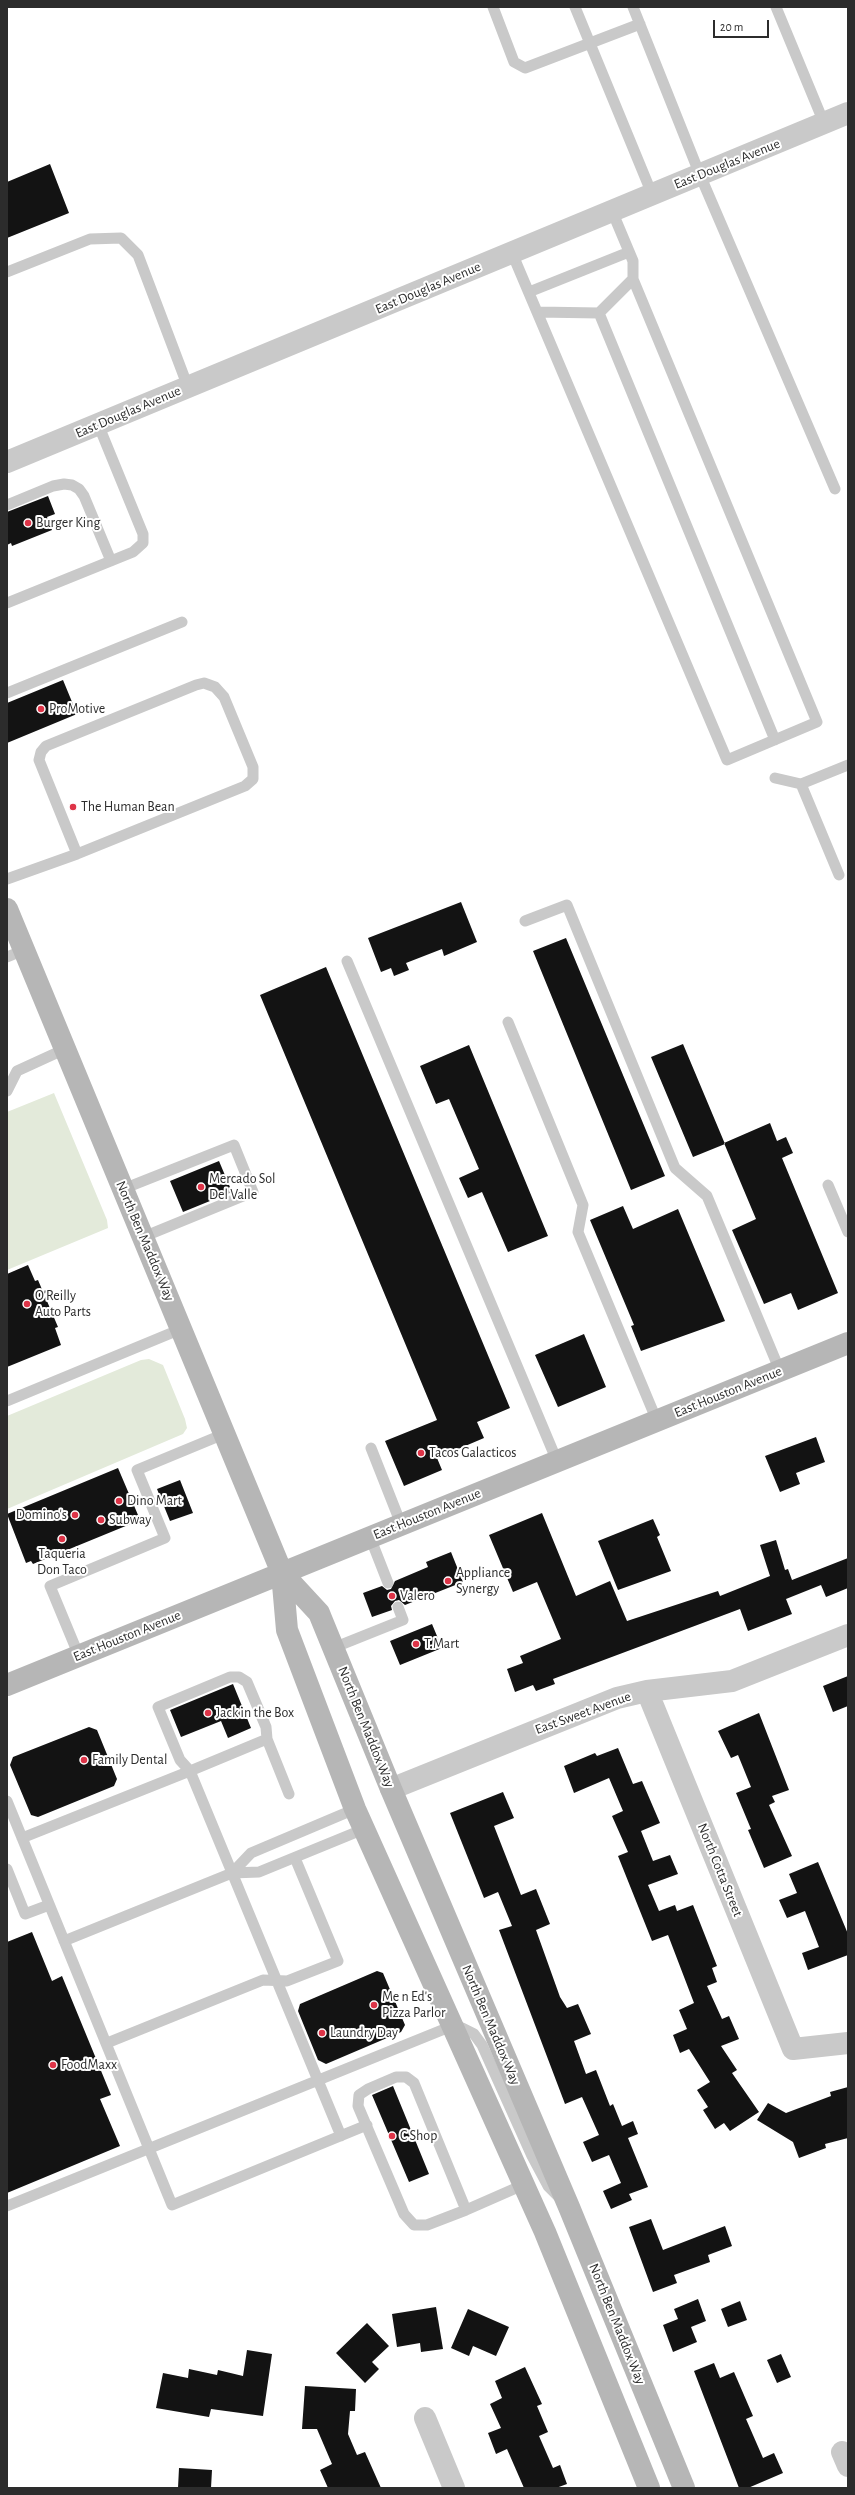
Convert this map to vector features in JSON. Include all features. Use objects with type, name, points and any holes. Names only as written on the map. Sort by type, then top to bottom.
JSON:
[{"type":"main road","name":"North Ben Maddox Way","points":[[7,909],[16,953],[65,1049],[282,1573],[288,1630],[355,1809],[545,2232],[649,2488]]},
{"type":"main road","name":"East Houston Avenue","points":[[7,1685],[848,1343]]},
{"type":"main road","name":"North Ben Maddox Way","points":[[282,1573],[319,1613],[391,1789],[569,2207],[684,2488]]},
{"type":"street","name":"East Douglas Avenue","points":[[7,462],[848,113]]},
{"type":"street","name":"East Sweet Avenue","points":[[391,1789],[617,1698],[647,1691],[732,1681],[848,1635]]},
{"type":"street","name":"North Cotta Street","points":[[647,1691],[793,2049],[848,2043]]},
{"type":"street","points":[[425,2418],[454,2488]]},
{"type":"lane","points":[[493,7],[514,62],[525,68],[640,24]]},
{"type":"lane","points":[[575,7],[652,194]]},
{"type":"lane","points":[[633,7],[700,175],[835,489]]},
{"type":"lane","points":[[776,7],[824,123]]},
{"type":"lane","points":[[512,253],[727,760],[775,740],[817,722],[633,278],[633,261],[612,211]]},
{"type":"lane","points":[[7,272],[90,239],[121,238],[138,255],[188,387]]},
{"type":"lane","points":[[529,292],[629,252]]},
{"type":"lane","points":[[538,312],[599,313],[633,278]]},
{"type":"lane","points":[[599,313],[775,740]]},
{"type":"lane","points":[[7,603],[133,552],[143,543],[143,534],[98,424]]},
{"type":"lane","points":[[7,505],[53,486],[64,484],[72,485],[79,489],[84,496],[111,561]]},
{"type":"lane","points":[[7,693],[182,622]]},
{"type":"lane","points":[[7,879],[77,854],[197,806],[245,786],[253,779],[252,767],[224,697],[215,687],[204,683],[196,684],[55,742],[46,746],[41,752],[39,760],[77,854]]},
{"type":"lane","points":[[775,778],[801,784],[848,765]]},
{"type":"lane","points":[[801,784],[839,875]]},
{"type":"lane","points":[[525,921],[567,905],[674,1168],[707,1196],[780,1371]]},
{"type":"lane","points":[[347,961],[557,1461]]},
{"type":"lane","points":[[508,1022],[583,1204],[578,1232],[657,1421]]},
{"type":"lane","points":[[7,1091],[17,1071],[65,1049]]},
{"type":"lane","points":[[123,1189],[234,1144],[253,1192],[143,1237]]},
{"type":"lane","points":[[828,1185],[848,1232]]},
{"type":"lane","points":[[7,1401],[181,1329]]},
{"type":"lane","points":[[79,1656],[50,1586],[165,1538],[137,1470],[224,1434]]},
{"type":"lane","points":[[371,1448],[401,1524]]},
{"type":"lane","points":[[370,1537],[388,1583]]},
{"type":"lane","points":[[334,1648],[403,1620],[398,1607]]},
{"type":"lane","points":[[289,1794],[267,1739],[266,1727],[253,1692],[247,1682],[239,1677],[230,1677],[158,1707],[180,1760],[190,1770],[341,2136]]},
{"type":"lane","points":[[22,1838],[267,1739]]},
{"type":"lane","points":[[7,1801],[172,2204],[367,2125]]},
{"type":"lane","points":[[232,1873],[250,1853],[355,1809]]},
{"type":"lane","points":[[64,1941],[232,1873],[259,1872],[364,1829]]},
{"type":"lane","points":[[107,2043],[264,1980],[287,1981],[338,1961],[294,1858]]},
{"type":"lane","points":[[7,1869],[25,1914],[49,1905]]},
{"type":"lane","points":[[7,2206],[452,2026],[462,2028],[474,2034],[482,2045],[532,2156],[548,2186],[569,2207]]},
{"type":"lane","points":[[466,2210],[414,2083],[406,2077],[396,2078],[368,2089],[359,2095],[358,2106],[404,2214],[414,2225],[427,2225],[466,2210],[523,2185]]},
{"type":"green space","points":[[54,1093],[107,1220],[108,1228],[7,1270],[7,1112]]},
{"type":"green space","points":[[149,1359],[163,1365],[185,1419],[187,1428],[183,1434],[7,1509],[7,1416],[141,1360]]},
{"type":"building","points":[[50,164],[69,213],[7,238],[7,182]]},
{"type":"building","name":"Burger King","points":[[48,496],[55,514],[47,517],[52,530],[12,546],[11,543],[7,545],[7,512]]},
{"type":"building","name":"ProMotive","points":[[63,680],[77,714],[7,743],[7,703]]},
{"type":"building","points":[[461,902],[477,942],[444,956],[442,949],[406,963],[409,970],[394,976],[391,968],[381,972],[368,938]]},
{"type":"building","points":[[566,938],[665,1176],[631,1190],[533,951]]},
{"type":"building","points":[[326,967],[510,1408],[477,1422],[484,1438],[437,1458],[442,1470],[404,1486],[385,1441],[437,1420],[260,995]]},
{"type":"building","points":[[683,1044],[725,1144],[693,1157],[651,1057]]},
{"type":"building","points":[[469,1045],[548,1236],[508,1252],[482,1192],[468,1198],[459,1178],[479,1169],[449,1099],[436,1104],[420,1066]]},
{"type":"building","points":[[770,1123],[777,1141],[786,1137],[793,1153],[782,1158],[838,1293],[798,1310],[791,1293],[764,1304],[732,1230],[756,1219],[724,1143]]},
{"type":"building","name":"Mercado Sol Del Valle","points":[[219,1161],[232,1192],[183,1212],[170,1181]]},
{"type":"building","points":[[623,1206],[633,1229],[678,1209],[725,1321],[641,1351],[631,1326],[634,1325],[590,1220]]},
{"type":"building","name":"O'Reilly Auto Parts","points":[[28,1265],[35,1281],[38,1280],[58,1327],[55,1328],[61,1345],[7,1367],[7,1274]]},
{"type":"building","points":[[584,1334],[606,1387],[558,1407],[535,1355]]},
{"type":"building","points":[[816,1437],[825,1462],[796,1473],[800,1484],[780,1492],[765,1456]]},
{"type":"building","points":[[118,1468],[138,1515],[131,1518],[133,1523],[33,1564],[31,1561],[26,1563],[7,1514]]},
{"type":"building","points":[[180,1480],[193,1513],[170,1521],[157,1489]]},
{"type":"building","points":[[542,1513],[576,1596],[610,1581],[627,1621],[718,1591],[720,1596],[770,1576],[760,1545],[776,1540],[785,1570],[788,1569],[792,1580],[848,1558],[848,1588],[826,1597],[821,1585],[786,1599],[792,1614],[748,1631],[740,1609],[553,1679],[555,1684],[536,1691],[533,1685],[515,1692],[507,1669],[523,1663],[520,1656],[561,1639],[537,1582],[513,1592],[489,1535]]},
{"type":"building","points":[[653,1519],[660,1535],[657,1537],[671,1571],[618,1590],[598,1541]]},
{"type":"building","points":[[451,1552],[463,1582],[405,1605],[399,1600],[395,1601],[391,1606],[392,1610],[372,1617],[363,1593],[382,1586],[387,1590],[391,1589],[395,1581],[428,1567],[426,1562]]},
{"type":"building","name":"T.Mart","points":[[432,1624],[442,1648],[400,1665],[390,1641]]},
{"type":"building","points":[[848,1676],[848,1706],[833,1712],[823,1686]]},
{"type":"building","name":"Jack in the Box","points":[[233,1684],[251,1728],[228,1738],[221,1721],[181,1737],[170,1710]]},
{"type":"building","points":[[759,1713],[789,1790],[772,1796],[775,1802],[769,1805],[792,1856],[764,1868],[748,1830],[751,1829],[736,1793],[751,1787],[738,1755],[731,1758],[718,1731]]},
{"type":"building","points":[[89,1727],[97,1730],[117,1779],[114,1786],[38,1817],[31,1815],[10,1765],[13,1757]]},
{"type":"building","points":[[618,1748],[633,1784],[642,1781],[660,1823],[641,1831],[653,1861],[670,1855],[678,1874],[648,1885],[659,1911],[675,1905],[677,1911],[693,1905],[717,1966],[712,1968],[717,1982],[707,1986],[722,2019],[729,2016],[739,2039],[721,2046],[737,2070],[732,2073],[759,2112],[730,2131],[724,2123],[715,2129],[703,2110],[708,2107],[697,2090],[710,2082],[689,2049],[680,2053],[673,2035],[687,2029],[679,2010],[694,2003],[668,1935],[652,1941],[618,1856],[628,1852],[612,1816],[623,1811],[609,1778],[574,1793],[564,1766],[595,1753],[597,1756]]},
{"type":"building","points":[[503,1792],[514,1818],[494,1826],[521,1895],[536,1889],[550,1924],[536,1930],[560,1997],[567,2008],[578,2004],[591,2034],[574,2041],[586,2074],[596,2070],[610,2106],[613,2104],[622,2126],[633,2121],[638,2134],[628,2138],[648,2187],[629,2194],[632,2200],[611,2209],[603,2191],[621,2183],[609,2155],[592,2162],[583,2142],[599,2135],[582,2097],[565,2104],[499,1930],[512,1926],[498,1892],[484,1898],[450,1813]]},
{"type":"building","points":[[818,1862],[848,1934],[848,1955],[808,1970],[802,1953],[819,1947],[805,1911],[787,1918],[779,1900],[797,1893],[789,1874]]},
{"type":"building","name":"FoodMaxx","points":[[32,1932],[52,1981],[62,1976],[111,2095],[100,2099],[120,2146],[7,2193],[7,1942]]},
{"type":"building","points":[[377,1971],[383,1973],[405,2025],[401,2032],[326,2064],[318,2060],[298,2011],[300,2004]]},
{"type":"building","points":[[393,2086],[429,2174],[409,2182],[372,2095]]},
{"type":"building","points":[[848,2087],[848,2138],[825,2144],[826,2148],[799,2158],[793,2142],[757,2120],[768,2103],[786,2113],[831,2096],[830,2092]]},
{"type":"building","points":[[651,2219],[663,2250],[725,2226],[732,2246],[708,2255],[710,2262],[674,2275],[677,2283],[653,2292],[629,2227]]},
{"type":"building","points":[[698,2299],[706,2321],[691,2327],[697,2342],[673,2352],[663,2325],[678,2319],[674,2309]]},
{"type":"building","points":[[740,2301],[747,2320],[728,2327],[721,2309]]},
{"type":"building","points":[[436,2307],[443,2349],[421,2352],[420,2343],[397,2347],[392,2314]]},
{"type":"building","points":[[468,2309],[509,2327],[496,2356],[473,2346],[469,2356],[451,2348]]},
{"type":"building","points":[[367,2323],[389,2346],[372,2362],[379,2369],[365,2383],[336,2353]]},
{"type":"building","points":[[247,2350],[272,2354],[263,2416],[211,2409],[209,2417],[156,2408],[163,2373],[188,2378],[189,2369],[217,2375],[218,2370],[243,2376]]},
{"type":"building","points":[[781,2354],[791,2377],[777,2383],[767,2360]]},
{"type":"building","points":[[714,2363],[720,2378],[734,2372],[753,2416],[746,2419],[763,2458],[774,2453],[783,2473],[748,2488],[739,2488],[694,2371]]},
{"type":"building","points":[[525,2367],[542,2404],[537,2406],[548,2432],[539,2436],[553,2468],[560,2465],[567,2484],[556,2488],[524,2488],[507,2449],[496,2454],[488,2433],[501,2428],[490,2404],[502,2398],[495,2381]]},
{"type":"building","points":[[305,2386],[356,2389],[355,2411],[350,2411],[348,2434],[357,2455],[365,2452],[381,2488],[328,2488],[320,2470],[332,2464],[317,2429],[302,2429]]},
{"type":"building","points":[[179,2468],[212,2470],[211,2488],[178,2488]]},
{"type":"place","name":"Burger King","points":[[28,523]]},
{"type":"place","name":"ProMotive","points":[[41,709]]},
{"type":"place","name":"The Human Bean","points":[[73,807]]},
{"type":"place","name":"Mercado Sol Del Valle","points":[[201,1187]]},
{"type":"place","name":"O'Reilly Auto Parts","points":[[27,1304]]},
{"type":"place","name":"Tacos Galacticos","points":[[421,1453]]},
{"type":"place","name":"Dino Mart","points":[[119,1501]]},
{"type":"place","name":"Domino's","points":[[75,1515]]},
{"type":"place","name":"Subway","points":[[101,1520]]},
{"type":"place","name":"Taqueria Don Taco","points":[[62,1539]]},
{"type":"place","name":"Appliance Synergy","points":[[448,1581]]},
{"type":"place","name":"Valero","points":[[392,1596]]},
{"type":"place","name":"T.Mart","points":[[416,1644]]},
{"type":"place","name":"Jack in the Box","points":[[208,1713]]},
{"type":"place","name":"Family Dental","points":[[84,1760]]},
{"type":"place","name":"Me n Ed's Pizza Parlor","points":[[374,2005]]},
{"type":"place","name":"Laundry Day","points":[[322,2033]]},
{"type":"place","name":"FoodMaxx","points":[[53,2065]]},
{"type":"place","name":"C Shop","points":[[392,2136]]}]
